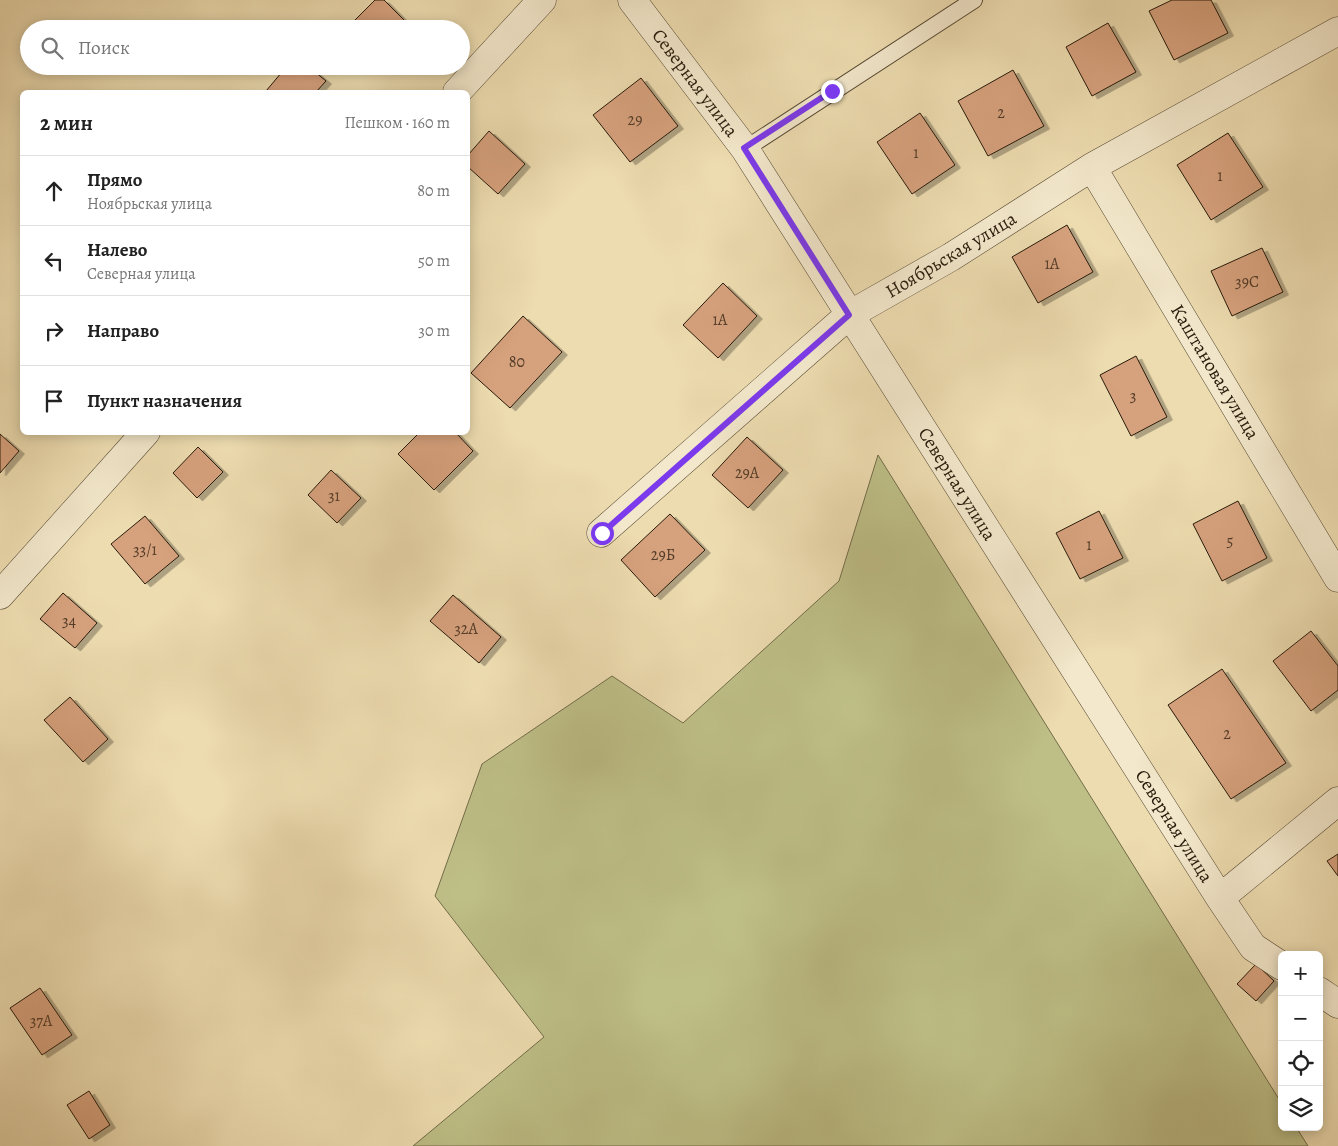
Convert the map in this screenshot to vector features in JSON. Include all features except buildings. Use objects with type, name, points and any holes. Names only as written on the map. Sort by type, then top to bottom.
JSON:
[{"type":"street","points":[[459,90],[542,0]]},
{"type":"street","name":"Северная улица","points":[[632,0],[744,148],[1220,898],[1253,947],[1278,963]]},
{"type":"street","name":"Ноябрьская улица","points":[[602,533],[849,315],[951,258],[1092,167],[1338,31]]},
{"type":"street","name":"Каштановая улица","points":[[1092,167],[1338,578]]},
{"type":"street","points":[[0,595],[143,435]]},
{"type":"street","points":[[1220,898],[1338,801]]},
{"type":"street","points":[[1323,994],[1338,1004]]},
{"type":"lane","points":[[744,148],[974,0]]},
{"type":"green space","points":[[878,455],[1278,1098],[1278,1131],[1299,1131],[1308,1146],[413,1146],[544,1037],[435,896],[482,764],[612,676],[683,723],[839,581]]},
{"type":"route","points":[[602,533],[849,315],[744,148],[832,91]]}]
